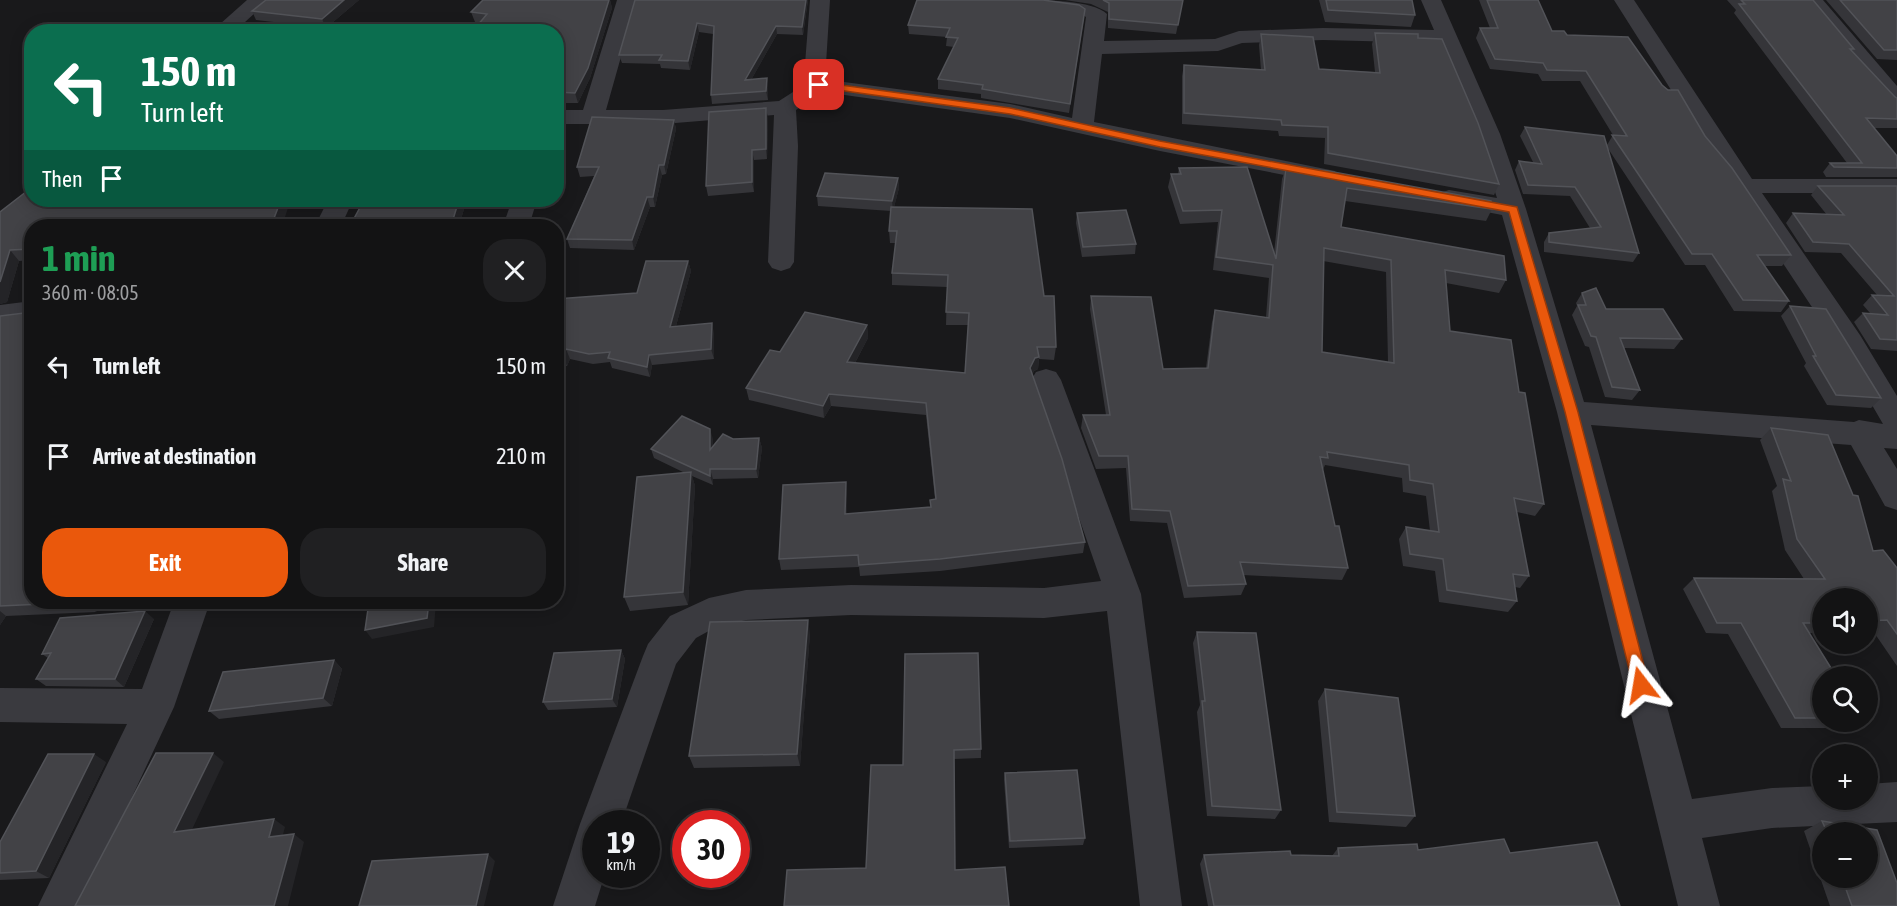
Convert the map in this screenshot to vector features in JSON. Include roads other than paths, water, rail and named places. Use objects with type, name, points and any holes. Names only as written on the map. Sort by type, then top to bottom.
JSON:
[{"type":"street","points":[[230,24],[259,0]]},
{"type":"street","points":[[593,116],[600,85],[621,27],[627,0]]},
{"type":"street","points":[[819,85],[815,74],[815,60],[821,12],[820,0]]},
{"type":"street","points":[[1031,0],[1084,7],[1097,14],[1082,126]]},
{"type":"street","points":[[1431,0],[1488,134],[1513,209],[1572,412],[1699,906]]},
{"type":"street","points":[[1624,0],[1744,186],[1850,342],[1897,422]]},
{"type":"street","points":[[1812,0],[1897,100]]},
{"type":"street","points":[[1092,48],[1218,45],[1239,37],[1323,34],[1446,37]]},
{"type":"street","points":[[564,117],[663,117],[785,107],[819,85],[1010,111],[1160,144],[1353,181]]},
{"type":"street","points":[[781,262],[786,146],[785,107]]},
{"type":"street","points":[[1744,186],[1897,186]]},
{"type":"street","points":[[1433,196],[1513,209]]},
{"type":"street","points":[[0,315],[24,311]]},
{"type":"street","points":[[1046,380],[1123,594],[1161,906]]},
{"type":"street","points":[[1572,412],[1897,436]]},
{"type":"street","points":[[1859,432],[1897,497]]},
{"type":"street","points":[[604,810],[661,656],[683,627],[709,613],[746,605],[851,600],[1044,603],[1123,594]]},
{"type":"street","points":[[59,906],[155,706],[190,609]]},
{"type":"street","points":[[0,705],[155,706]]},
{"type":"street","points":[[1676,822],[1772,808],[1897,802]]},
{"type":"street","points":[[574,906],[582,882]]}]
